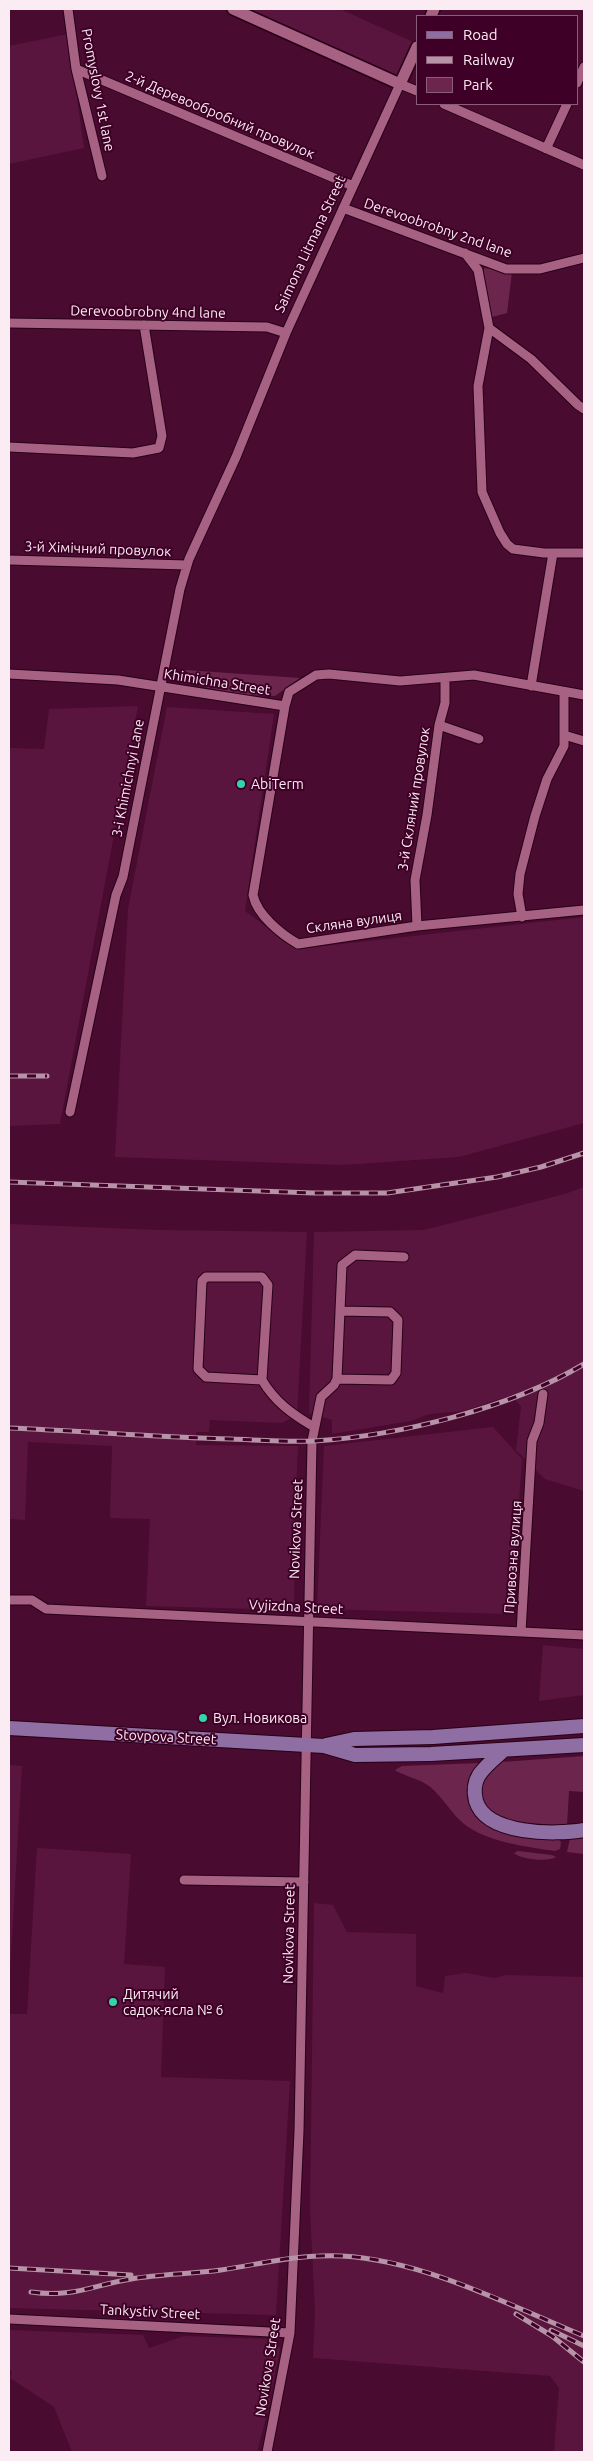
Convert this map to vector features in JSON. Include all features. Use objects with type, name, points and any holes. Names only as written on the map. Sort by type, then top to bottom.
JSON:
[{"type":"main road","name":"Stovpova Street","points":[[324,1746],[354,1738],[433,1737],[584,1726]]},
{"type":"main road","name":"Stovpova Street","points":[[9,1728],[324,1746],[354,1755],[431,1754],[584,1746]]},
{"type":"main road","points":[[503,1750],[484,1769],[475,1786],[478,1808],[486,1818],[496,1823],[528,1830],[572,1832],[584,1830]]},
{"type":"street","name":"Promyslovy 1st lane","points":[[68,9],[76,69],[102,176]]},
{"type":"street","points":[[232,9],[416,91]]},
{"type":"street","name":"Saimona Litmana Street","points":[[236,457],[286,333],[416,49]]},
{"type":"street","points":[[578,81],[584,67]]},
{"type":"street","name":"2-й Деревообробний провулок","points":[[76,69],[353,186]]},
{"type":"street","points":[[446,105],[584,164]]},
{"type":"street","points":[[546,149],[567,105]]},
{"type":"street","name":"Derevoobrobny 2nd lane","points":[[343,208],[506,269],[540,269],[584,258]]},
{"type":"street","points":[[465,253],[478,270],[489,328],[478,386],[482,492],[507,544],[513,549],[584,553]]},
{"type":"street","name":"Derevoobrobny 4nd lane","points":[[9,323],[267,327],[286,333]]},
{"type":"street","points":[[9,447],[133,453],[159,448],[162,436],[144,325]]},
{"type":"street","points":[[489,328],[531,359],[584,409]]},
{"type":"street","name":"3-i Khimichnyi Lane","points":[[70,1112],[116,895],[123,877],[180,589],[187,565],[236,457]]},
{"type":"street","points":[[531,686],[553,552]]},
{"type":"street","name":"3-й Хімічний провулок","points":[[9,560],[187,565]]},
{"type":"street","name":"Khimichna Street","points":[[9,674],[118,680],[285,706],[289,692],[316,675],[400,682],[474,675],[584,695]]},
{"type":"street","name":"3-й Скляний провулок","points":[[417,926],[415,880],[427,815],[439,725],[445,703],[445,678]]},
{"type":"street","points":[[522,917],[518,894],[520,874],[547,779],[564,746],[564,692]]},
{"type":"street","name":"Скляна вулиця","points":[[285,706],[253,895],[255,906],[286,937],[298,944],[417,926],[584,910]]},
{"type":"street","points":[[439,725],[479,739]]},
{"type":"street","points":[[564,736],[584,740]]},
{"type":"street","points":[[340,1311],[390,1312],[395,1315],[398,1320],[396,1373],[391,1380],[337,1380],[340,1311],[342,1265],[354,1256],[404,1257]]},
{"type":"street","points":[[262,1380],[206,1376],[198,1369],[202,1281],[206,1276],[262,1277],[268,1285],[262,1380],[272,1396],[286,1409],[314,1426]]},
{"type":"street","name":"Novikova Street","points":[[267,2452],[290,2333],[299,2131],[307,1622],[314,1426],[321,1397],[337,1380]]},
{"type":"street","name":"Привозна вулиця","points":[[521,1632],[532,1484],[532,1441],[539,1423],[543,1394]]},
{"type":"street","name":"Vyjizdna Street","points":[[9,1600],[32,1600],[46,1609],[584,1635]]},
{"type":"street","points":[[184,1880],[304,1882]]},
{"type":"street","name":"Tankystiv Street","points":[[9,2319],[290,2333]]},
{"type":"shaded area","points":[[246,9],[340,9],[413,42],[396,81]]},
{"type":"shaded area","points":[[68,34],[84,148],[9,164],[9,46]]},
{"type":"shaded area","points":[[138,706],[60,1124],[9,1126],[9,748],[44,749],[49,709]]},
{"type":"shaded area","points":[[167,707],[274,714],[245,911],[296,949],[584,917],[584,1123],[459,1157],[342,1165],[115,1157],[128,909]]},
{"type":"shaded area","points":[[584,1187],[584,1491],[545,1479],[516,1450],[521,1407],[512,1395],[463,1411],[430,1414],[411,1421],[332,1434],[332,1420],[309,1413],[314,1232],[424,1230],[565,1194]]},
{"type":"shaded area","points":[[9,1224],[159,1230],[307,1232],[297,1415],[282,1423],[210,1420],[209,1432],[196,1432],[196,1445],[298,1446],[294,1610],[146,1606],[150,1519],[110,1518],[112,1446],[28,1442],[25,1520],[9,1519]]},
{"type":"shaded area","points":[[493,1427],[522,1459],[511,1614],[317,1609],[324,1446]]},
{"type":"shaded area","points":[[543,1645],[584,1649],[584,1695],[539,1701]]},
{"type":"shaded area","points":[[9,1765],[22,1766],[9,1988]]},
{"type":"shaded area","points":[[37,1848],[131,1854],[124,1964],[165,1967],[161,2077],[290,2081],[276,2315],[9,2308],[9,2014],[27,2014]]},
{"type":"shaded area","points":[[314,1903],[333,1905],[347,1932],[416,1934],[416,1986],[443,1993],[445,1976],[466,1973],[494,1978],[507,1975],[584,1977],[584,2452],[554,2452],[559,2388],[550,2376],[313,2358],[315,2312],[310,2209]]},
{"type":"shaded area","points":[[9,2330],[143,2335],[149,2348],[184,2336],[269,2339],[280,2348],[267,2414],[257,2452],[72,2452],[54,2407],[10,2378],[12,2372],[9,2369]]},
{"type":"green space","points":[[484,268],[512,272],[507,313],[492,317],[484,279]]},
{"type":"green space","points":[[185,670],[300,678],[275,696],[242,695],[200,686]]},
{"type":"green space","points":[[584,1756],[584,1792],[569,1791],[567,1826],[516,1822],[492,1812],[485,1804],[482,1788],[485,1779],[502,1762]]},
{"type":"green space","points":[[480,1763],[474,1811],[557,1837],[561,1842],[560,1849],[555,1851],[520,1845],[483,1835],[463,1823],[429,1786],[395,1770],[402,1766]]},
{"type":"green space","points":[[584,1836],[584,1854],[567,1852],[570,1839]]},
{"type":"green space","points":[[518,1851],[556,1857],[541,1860],[529,1859],[514,1853]]},
{"type":"railway","points":[[9,1076],[47,1076]]},
{"type":"railway","points":[[9,1182],[314,1193],[387,1193],[497,1177],[541,1167],[584,1153]]},
{"type":"railway","points":[[9,1428],[283,1441],[347,1438],[418,1426],[489,1406],[555,1380],[584,1364]]},
{"type":"railway","points":[[31,2292],[71,2292],[131,2279],[221,2270],[294,2258],[319,2256],[352,2257],[420,2270],[488,2295],[584,2336]]},
{"type":"railway","points":[[9,2268],[131,2275]]},
{"type":"railway","points":[[516,2314],[552,2336],[584,2362]]},
{"type":"railway","points":[[551,2330],[584,2346]]},
{"type":"place","name":"AbiTerm","points":[[241,784]]},
{"type":"place","name":"Вул. Новикова","points":[[203,1718]]},
{"type":"place","name":"Дитячий садок-ясла № 6","points":[[113,2002]]}]
